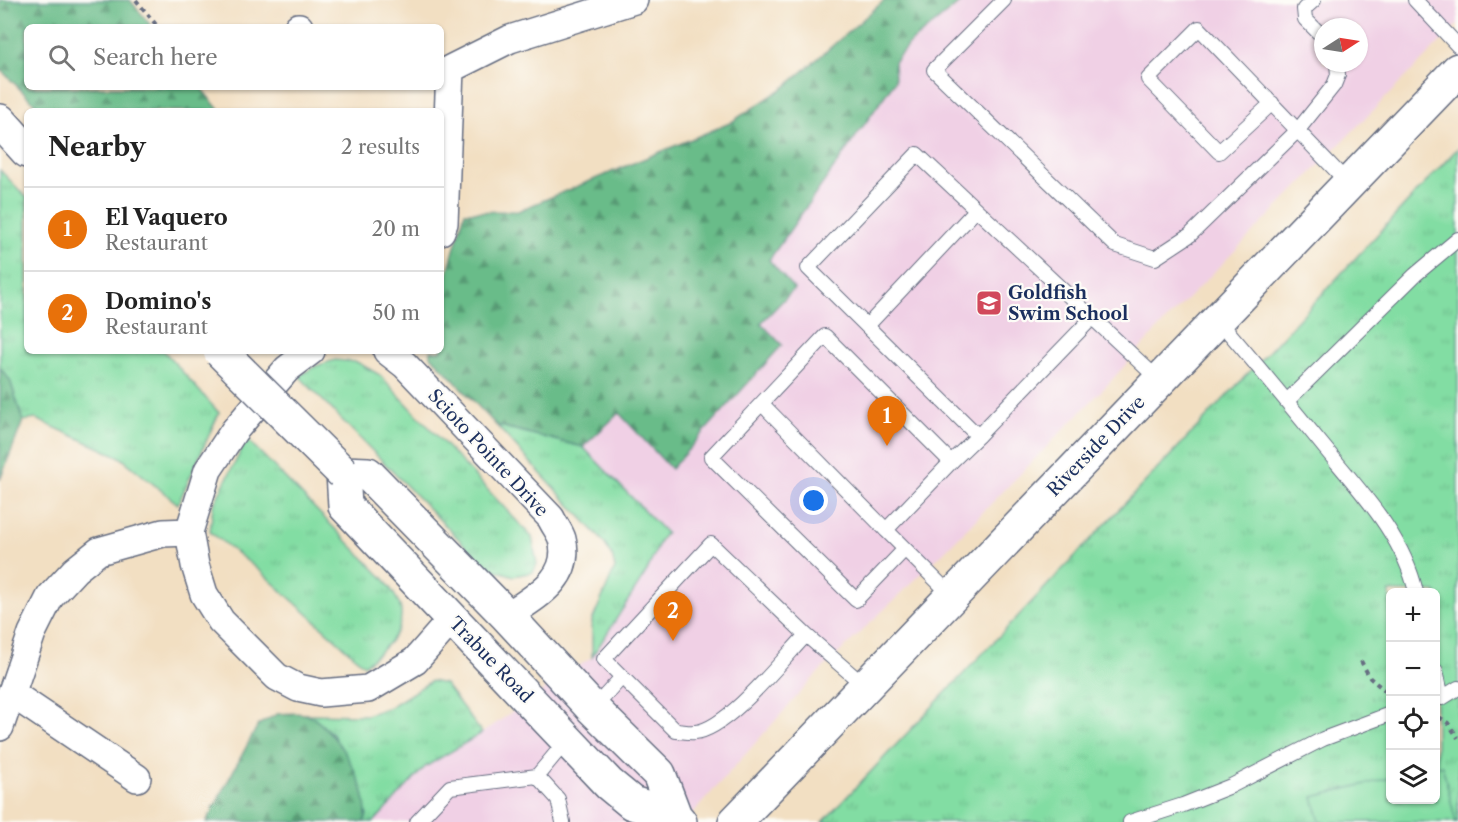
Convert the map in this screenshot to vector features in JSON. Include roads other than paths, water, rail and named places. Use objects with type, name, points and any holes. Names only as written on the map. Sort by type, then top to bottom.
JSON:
[{"type":"main road","name":"Riverside Drive","points":[[735,822],[1458,70]]},
{"type":"main road","points":[[0,121],[24,148]]},
{"type":"main road","points":[[223,354],[343,473]]},
{"type":"main road","name":"Trabue Road","points":[[343,473],[368,474],[507,616],[593,709],[659,774],[678,819],[632,803],[609,784],[345,506],[343,473]]},
{"type":"street","points":[[444,222],[446,68],[510,39],[634,0]]},
{"type":"street","points":[[307,354],[287,369],[234,431],[208,470],[189,532],[195,565],[204,594],[221,621],[277,677],[298,688],[321,693],[368,689],[416,661],[452,619]]},
{"type":"street","name":"Scioto Pointe Drive","points":[[391,354],[405,365],[551,518],[562,539],[562,563],[552,585],[507,616]]},
{"type":"street","points":[[0,727],[32,633],[50,597],[75,570],[99,551],[163,533],[189,532]]},
{"type":"street","points":[[11,693],[137,778]]},
{"type":"lane","points":[[1004,0],[934,70],[1115,245],[1155,258],[1190,235],[1298,130],[1334,85],[1338,72]]},
{"type":"lane","points":[[1314,0],[1304,9],[1305,19],[1314,28]]},
{"type":"lane","points":[[1415,0],[1458,46]]},
{"type":"lane","points":[[1272,103],[1219,152],[1148,79],[1199,28],[1272,103],[1298,130],[1348,183]]},
{"type":"lane","points":[[978,436],[808,268],[917,154],[1159,380]]},
{"type":"lane","points":[[867,326],[976,210]]},
{"type":"lane","points":[[1287,401],[1414,275],[1458,239]]},
{"type":"lane","points":[[886,530],[1092,318]]},
{"type":"lane","points":[[1218,320],[1374,509],[1397,541],[1415,588]]},
{"type":"lane","points":[[905,549],[856,600],[711,457],[825,336],[951,462]]},
{"type":"lane","points":[[762,404],[953,597]]},
{"type":"lane","points":[[806,635],[730,715],[696,733],[676,731],[604,659],[711,544],[806,635],[866,687]]},
{"type":"lane","points":[[593,709],[622,677]]},
{"type":"lane","points":[[1440,698],[1458,688]]},
{"type":"lane","points":[[1440,699],[1458,698]]},
{"type":"lane","points":[[1130,822],[1231,786],[1323,739],[1386,715]]},
{"type":"lane","points":[[417,822],[450,787],[537,776],[567,740]]},
{"type":"lane","points":[[537,776],[558,800],[562,822]]},
{"type":"place","name":"Goldfish Swim School","points":[[989,303]]},
{"type":"place","name":"El Vaquero","points":[[887,446]]},
{"type":"place","name":"Domino's","points":[[673,641]]}]
